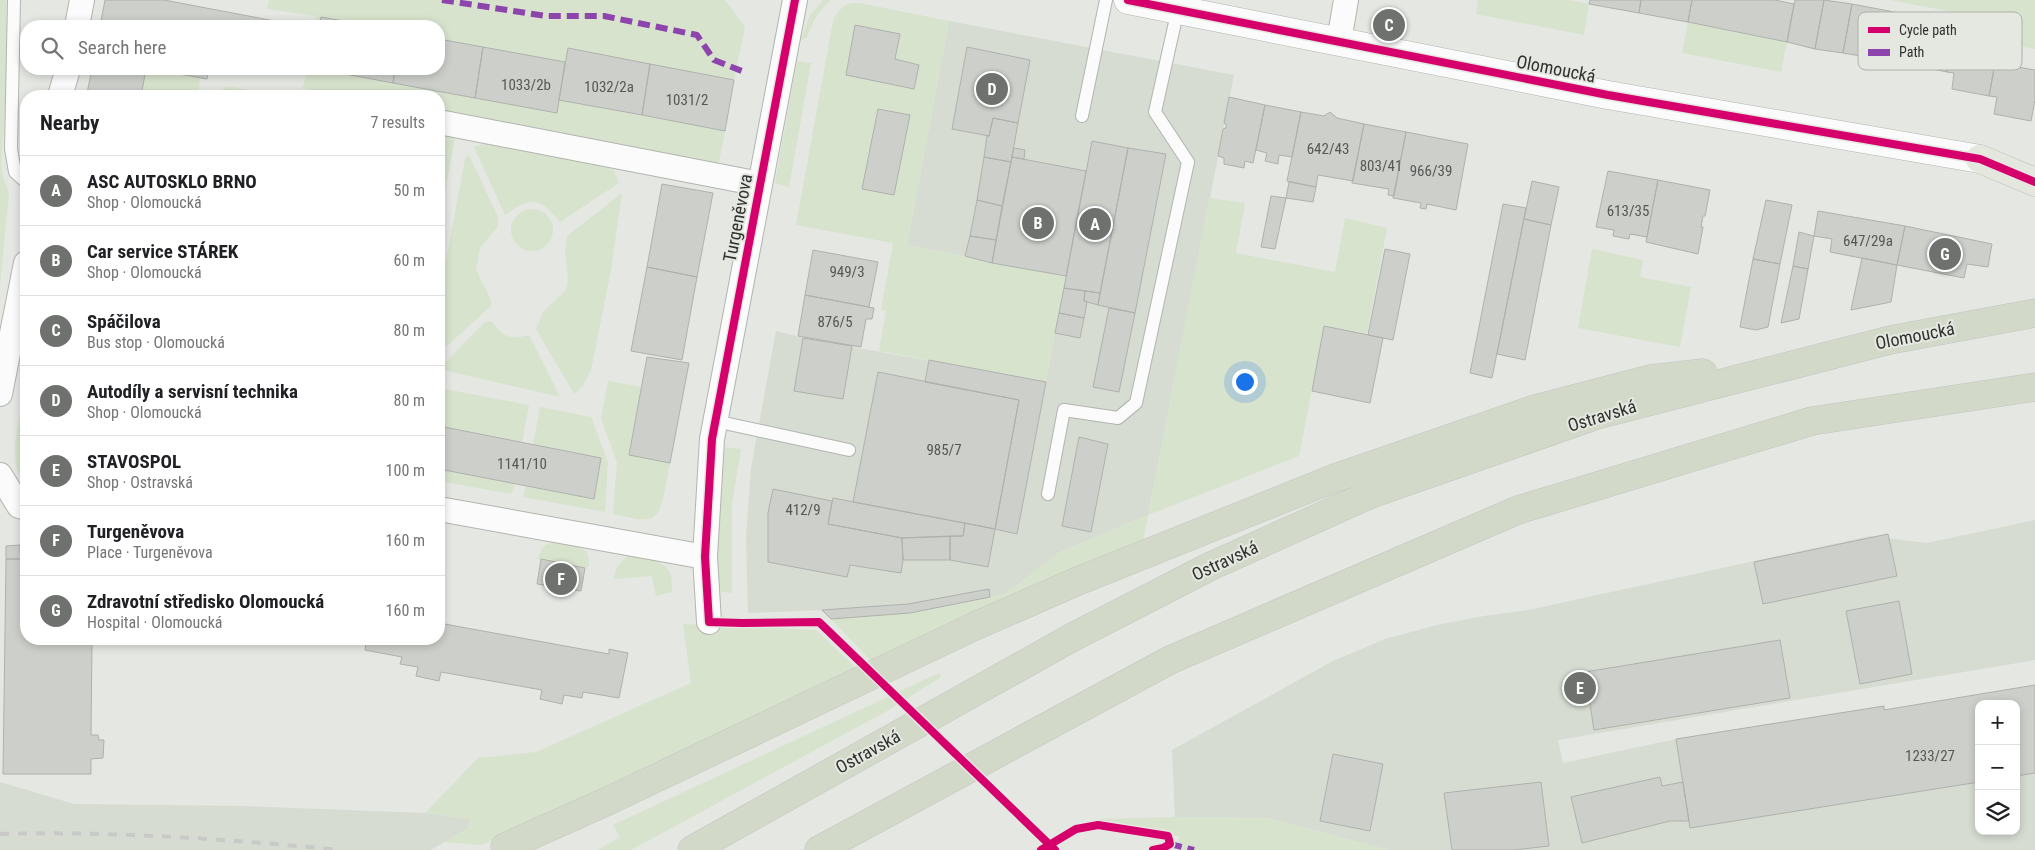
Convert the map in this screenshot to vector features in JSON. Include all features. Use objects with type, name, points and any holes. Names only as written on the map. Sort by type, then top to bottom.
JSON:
[{"type":"highway","name":"Olomoucká","points":[[1796,363],[1890,340],[2035,313]]},
{"type":"highway","points":[[505,847],[610,800],[984,623],[1078,581],[1335,478],[1535,409],[1641,382],[1796,363]]},
{"type":"highway","name":"Ostravská","points":[[692,850],[1070,638],[1211,566],[1371,494],[1597,415],[1796,363]]},
{"type":"highway","points":[[818,850],[1170,660],[1509,514],[1812,421],[2035,387]]},
{"type":"main road","name":"Olomoucká","points":[[1128,0],[1608,95],[1980,159]]},
{"type":"main road","points":[[1980,159],[2035,167]]},
{"type":"main road","points":[[1980,159],[2035,182]]},
{"type":"street","points":[[79,20],[82,0]]},
{"type":"street","name":"Turgeněvova","points":[[708,622],[705,557],[712,438],[796,0]]},
{"type":"street","points":[[1339,41],[1346,0]]},
{"type":"street","points":[[62,90],[66,75]]},
{"type":"street","name":"Turgeněvova","points":[[445,123],[760,184]]},
{"type":"street","points":[[0,394],[20,293]]},
{"type":"street","points":[[0,475],[20,506]]},
{"type":"street","points":[[445,510],[705,557]]},
{"type":"lane","points":[[14,0],[11,149],[15,172],[20,177]]},
{"type":"lane","points":[[1082,116],[1106,0]]},
{"type":"lane","points":[[1048,494],[1064,410],[1118,418],[1136,403],[1188,162],[1155,112],[1178,9]]},
{"type":"lane","points":[[715,421],[849,450]]},
{"type":"shaded area","points":[[949,21],[1234,75],[1148,515],[1060,552],[1005,594],[910,613],[831,619],[821,610],[748,613],[746,538],[751,468],[776,331],[803,338],[1046,382],[1066,276],[907,245]]},
{"type":"shaded area","points":[[2035,520],[2035,660],[1558,740],[1563,763],[1676,739],[1884,706],[1885,710],[2035,685],[2035,850],[1388,850],[1268,818],[1175,817],[1172,750],[1333,661],[1385,639],[1437,625],[1528,610],[1870,536],[1927,543]]},
{"type":"shaded area","points":[[0,782],[74,804],[241,806],[425,813],[470,819],[469,828],[431,850],[0,850]]},
{"type":"green space","points":[[0,0],[6,0],[7,78],[1,165],[9,193],[0,286]]},
{"type":"green space","points":[[269,0],[725,0],[745,27],[734,80],[568,48],[565,62],[445,40],[445,20],[338,20],[321,17],[320,20],[316,20],[316,16],[267,9]]},
{"type":"green space","points":[[823,0],[831,0],[816,17],[807,37],[801,40],[810,15]]},
{"type":"green space","points":[[1478,0],[1569,0],[1589,4],[1584,35],[1476,14]]},
{"type":"green space","points":[[1890,0],[2035,0],[2035,49],[2022,46],[2022,12],[1953,12]]},
{"type":"green space","points":[[851,3],[860,3],[949,21],[907,245],[1066,276],[1046,382],[879,351],[886,311],[881,310],[893,243],[796,225],[833,21],[840,10]]},
{"type":"green space","points":[[1688,22],[1787,42],[1781,72],[1682,53]]},
{"type":"green space","points":[[797,61],[811,63],[789,187],[775,183]]},
{"type":"green space","points":[[145,75],[182,75],[200,78],[199,90],[142,90]]},
{"type":"green space","points":[[306,75],[351,75],[433,90],[312,90],[303,88]]},
{"type":"green space","points":[[226,87],[232,87],[248,90],[221,90]]},
{"type":"green space","points":[[445,92],[557,113],[559,100],[725,131],[719,162],[701,162],[445,116]]},
{"type":"green space","points":[[445,132],[456,133],[445,192]]},
{"type":"green space","points":[[487,143],[599,162],[614,171],[619,183],[560,222],[546,208],[535,202],[522,205],[505,215],[474,147]]},
{"type":"green space","points":[[469,155],[498,217],[498,226],[480,248],[476,270],[491,300],[491,306],[445,348],[445,266],[465,159]]},
{"type":"green space","points":[[622,193],[611,270],[591,370],[582,387],[574,394],[536,329],[543,312],[566,290],[568,279],[565,253],[567,236]]},
{"type":"green space","points":[[1209,198],[1245,203],[1236,253],[1335,272],[1345,218],[1387,228],[1367,334],[1324,327],[1299,456],[1148,515]]},
{"type":"green space","points":[[532,209],[547,215],[553,230],[547,245],[532,251],[517,245],[511,230],[517,215]]},
{"type":"green space","points":[[1592,249],[1643,260],[1640,277],[1691,287],[1680,347],[1578,328]]},
{"type":"green space","points":[[491,321],[499,331],[507,336],[529,335],[560,397],[445,370],[445,363],[485,322]]},
{"type":"green space","points":[[608,381],[642,387],[629,455],[670,463],[662,502],[656,515],[652,518],[638,519],[613,514],[617,462],[601,419]]},
{"type":"green space","points":[[445,389],[529,405],[522,442],[445,427]]},
{"type":"green space","points":[[540,407],[591,417],[608,462],[605,512],[523,497],[526,486],[594,499],[601,458],[533,445]]},
{"type":"green space","points":[[20,414],[20,474],[16,463],[15,451]]},
{"type":"green space","points":[[720,447],[741,449],[732,504],[732,593],[715,591]]},
{"type":"green space","points":[[445,470],[515,484],[511,494],[445,482]]},
{"type":"green space","points":[[1148,515],[1142,547],[876,666],[831,619],[910,613],[1005,594],[1060,552]]},
{"type":"green space","points":[[556,542],[574,545],[586,551],[589,559],[588,568],[538,559],[544,547]]},
{"type":"green space","points":[[629,555],[654,560],[665,566],[671,576],[672,592],[656,596],[652,576],[614,579],[619,565]]},
{"type":"green space","points":[[683,624],[816,630],[860,672],[481,845],[445,842],[469,828],[470,819],[425,813],[478,758],[536,752],[691,683]]},
{"type":"green space","points":[[939,673],[941,677],[887,711],[631,850],[598,850],[620,837],[613,825]]},
{"type":"green space","points":[[1175,817],[1268,818],[1388,850],[1177,850],[1179,836],[1100,824],[1100,819]]},
{"type":"building","points":[[105,0],[164,0],[269,20],[101,20]]},
{"type":"building","points":[[1590,0],[1641,0],[1639,13],[1589,4]]},
{"type":"building","points":[[1641,0],[1692,0],[1688,22],[1639,13]]},
{"type":"building","points":[[1692,0],[1775,0],[1794,4],[1787,42],[1688,22]]},
{"type":"building","points":[[1795,0],[1824,0],[1815,49],[1787,42]]},
{"type":"building","points":[[1824,0],[1852,4],[1843,53],[1815,49]]},
{"type":"building","points":[[1852,4],[1889,11],[1858,12],[1858,56],[1843,53]]},
{"type":"building","points":[[321,17],[338,20],[320,20]]},
{"type":"building","points":[[855,25],[900,34],[895,59],[919,65],[914,89],[846,75]]},
{"type":"building","points":[[445,40],[483,47],[475,98],[445,93],[445,90],[431,90],[393,83],[394,75],[445,75]]},
{"type":"building","points":[[483,47],[565,62],[557,113],[475,98]]},
{"type":"building","points":[[967,47],[1030,60],[1018,123],[993,118],[989,136],[952,129]]},
{"type":"building","points":[[568,48],[650,64],[642,115],[559,100]]},
{"type":"building","points":[[650,64],[734,80],[725,131],[642,115]]},
{"type":"building","points":[[2022,68],[2035,70],[2035,100],[2031,121],[1994,114],[1997,97],[1989,96],[1994,70],[2022,70]]},
{"type":"building","points":[[1947,70],[1994,70],[1989,96],[1952,89],[1954,73],[1947,72]]},
{"type":"building","points":[[91,75],[145,75],[142,90],[88,90]]},
{"type":"building","points":[[185,75],[208,75],[207,79]]},
{"type":"building","points":[[351,75],[394,75],[393,83]]},
{"type":"building","points":[[1229,97],[1265,105],[1253,163],[1245,161],[1244,168],[1224,164],[1224,158],[1218,156],[1223,129],[1226,128],[1224,123]]},
{"type":"building","points":[[1265,105],[1301,112],[1292,157],[1279,155],[1278,164],[1265,161],[1267,153],[1256,150]]},
{"type":"building","points":[[878,109],[910,115],[894,195],[862,189]]},
{"type":"building","points":[[1301,112],[1324,116],[1330,112],[1337,118],[1364,124],[1353,181],[1318,175],[1316,187],[1287,181]]},
{"type":"building","points":[[993,118],[1018,123],[1011,162],[984,157],[987,136],[989,136]]},
{"type":"building","points":[[1364,124],[1406,132],[1394,196],[1388,195],[1389,189],[1352,183]]},
{"type":"building","points":[[1406,132],[1468,144],[1456,210],[1427,204],[1426,209],[1420,208],[1421,203],[1393,198]]},
{"type":"building","points":[[1092,141],[1128,148],[1100,293],[1064,288]]},
{"type":"building","points":[[1014,148],[1025,150],[1024,159],[1012,157]]},
{"type":"building","points":[[1128,148],[1166,154],[1135,313],[1098,305]]},
{"type":"building","points":[[984,157],[1011,162],[1002,206],[977,200]]},
{"type":"building","points":[[1012,157],[1086,171],[1066,276],[992,263]]},
{"type":"building","points":[[1608,171],[1658,180],[1647,237],[1630,234],[1629,239],[1613,236],[1614,230],[1596,227]]},
{"type":"building","points":[[1658,180],[1710,190],[1705,216],[1703,216],[1698,254],[1646,242]]},
{"type":"building","points":[[1532,181],[1559,187],[1551,225],[1524,219]]},
{"type":"building","points":[[1289,182],[1316,187],[1313,202],[1286,198]]},
{"type":"building","points":[[662,184],[713,193],[697,277],[647,267]]},
{"type":"building","points":[[1271,196],[1286,198],[1275,249],[1261,247]]},
{"type":"building","points":[[977,200],[1002,206],[996,240],[970,236]]},
{"type":"building","points":[[1766,200],[1792,205],[1780,264],[1753,259]]},
{"type":"building","points":[[1503,204],[1526,208],[1492,378],[1470,373]]},
{"type":"building","points":[[1818,211],[1905,226],[1897,265],[1830,252],[1832,239],[1814,236]]},
{"type":"building","points":[[1524,219],[1551,225],[1525,360],[1497,354]]},
{"type":"building","points":[[1905,226],[1992,244],[1988,267],[1967,264],[1964,278],[1897,265]]},
{"type":"building","points":[[1799,232],[1814,236],[1808,269],[1793,266]]},
{"type":"building","points":[[970,236],[996,240],[992,263],[965,256]]},
{"type":"building","points":[[1385,249],[1410,254],[1393,340],[1368,335]]},
{"type":"building","points":[[813,250],[878,262],[869,307],[805,295]]},
{"type":"building","points":[[1862,258],[1897,265],[1891,302],[1851,310]]},
{"type":"building","points":[[1753,259],[1780,264],[1768,327],[1756,330],[1740,327]]},
{"type":"building","points":[[1793,266],[1808,269],[1799,319],[1781,323]]},
{"type":"building","points":[[647,267],[697,277],[682,360],[631,351]]},
{"type":"building","points":[[1064,288],[1085,291],[1084,301],[1087,302],[1084,318],[1059,313]]},
{"type":"building","points":[[1085,291],[1100,293],[1098,305],[1084,301]]},
{"type":"building","points":[[805,295],[874,308],[872,319],[866,319],[861,347],[798,336]]},
{"type":"building","points":[[1109,308],[1135,313],[1119,392],[1093,387]]},
{"type":"building","points":[[1059,313],[1084,318],[1080,338],[1055,333]]},
{"type":"building","points":[[1324,326],[1383,338],[1370,403],[1312,391]]},
{"type":"building","points":[[803,338],[852,346],[843,399],[794,391]]},
{"type":"building","points":[[647,357],[689,363],[670,463],[629,455]]},
{"type":"building","points":[[929,360],[1046,382],[1017,534],[995,529],[1019,400],[925,382]]},
{"type":"building","points":[[878,372],[1019,400],[995,529],[853,502]]},
{"type":"building","points":[[445,427],[601,458],[594,499],[445,470]]},
{"type":"building","points":[[1079,437],[1108,444],[1091,532],[1062,526]]},
{"type":"building","points":[[773,489],[832,501],[828,524],[902,538],[903,560],[901,573],[850,565],[847,577],[768,562],[768,513]]},
{"type":"building","points":[[833,498],[965,523],[963,536],[902,538],[828,524]]},
{"type":"building","points":[[965,523],[995,529],[988,567],[950,560],[950,536],[963,536]]},
{"type":"building","points":[[1888,534],[1897,576],[1763,604],[1754,562]]},
{"type":"building","points":[[950,536],[950,560],[903,560],[902,538]]},
{"type":"building","points":[[20,545],[20,559],[6,559],[6,546]]},
{"type":"building","points":[[6,559],[20,559],[20,645],[92,645],[91,735],[98,735],[99,740],[104,740],[103,758],[91,759],[91,774],[3,774]]},
{"type":"building","points":[[541,559],[585,568],[581,591],[537,584]]},
{"type":"building","points":[[989,589],[990,597],[910,613],[831,619],[822,610],[908,604]]},
{"type":"building","points":[[1899,601],[1912,674],[1860,684],[1846,611]]},
{"type":"building","points":[[445,624],[609,654],[609,649],[628,653],[619,698],[583,692],[582,698],[564,695],[562,704],[540,699],[542,690],[441,672],[439,681],[416,676],[418,667],[400,664],[402,657],[365,650],[366,645],[445,645]]},
{"type":"building","points":[[1780,640],[1790,698],[1594,730],[1585,672]]},
{"type":"building","points":[[2035,685],[2035,773],[2020,775],[2020,700],[1975,700],[1975,783],[1690,828],[1676,739],[1884,706],[1884,710]]},
{"type":"building","points":[[1333,754],[1383,764],[1370,831],[1320,821]]},
{"type":"building","points":[[1660,777],[1662,786],[1683,782],[1689,821],[1670,821],[1582,843],[1571,797]]},
{"type":"building","points":[[1541,782],[1549,846],[1514,850],[1452,850],[1444,793]]},
{"type":"railway","points":[[0,834],[128,835],[255,842],[340,850]]},
{"type":"marked path","points":[[442,0],[546,16],[604,16],[697,35],[714,60],[747,73]]},
{"type":"marked path","points":[[1170,844],[1194,850]]},
{"type":"cycle path","points":[[795,0],[712,439],[705,557],[709,622],[819,622],[1055,850]]},
{"type":"cycle path","points":[[1128,0],[1608,95],[1980,159],[2035,182]]},
{"type":"cycle path","points":[[1041,850],[1076,829],[1098,825],[1168,836],[1170,844],[1153,850]]},
{"type":"place","name":"Spáčilova","points":[[1389,25]]},
{"type":"place","name":"Autodíly a servisní technika","points":[[992,89]]},
{"type":"place","name":"Car service STÁREK","points":[[1038,223]]},
{"type":"place","name":"ASC AUTOSKLO BRNO","points":[[1095,224]]},
{"type":"place","name":"Zdravotní středisko Olomoucká","points":[[1945,254]]},
{"type":"place","name":"Turgeněvova","points":[[561,579]]},
{"type":"place","name":"STAVOSPOL","points":[[1580,688]]}]
